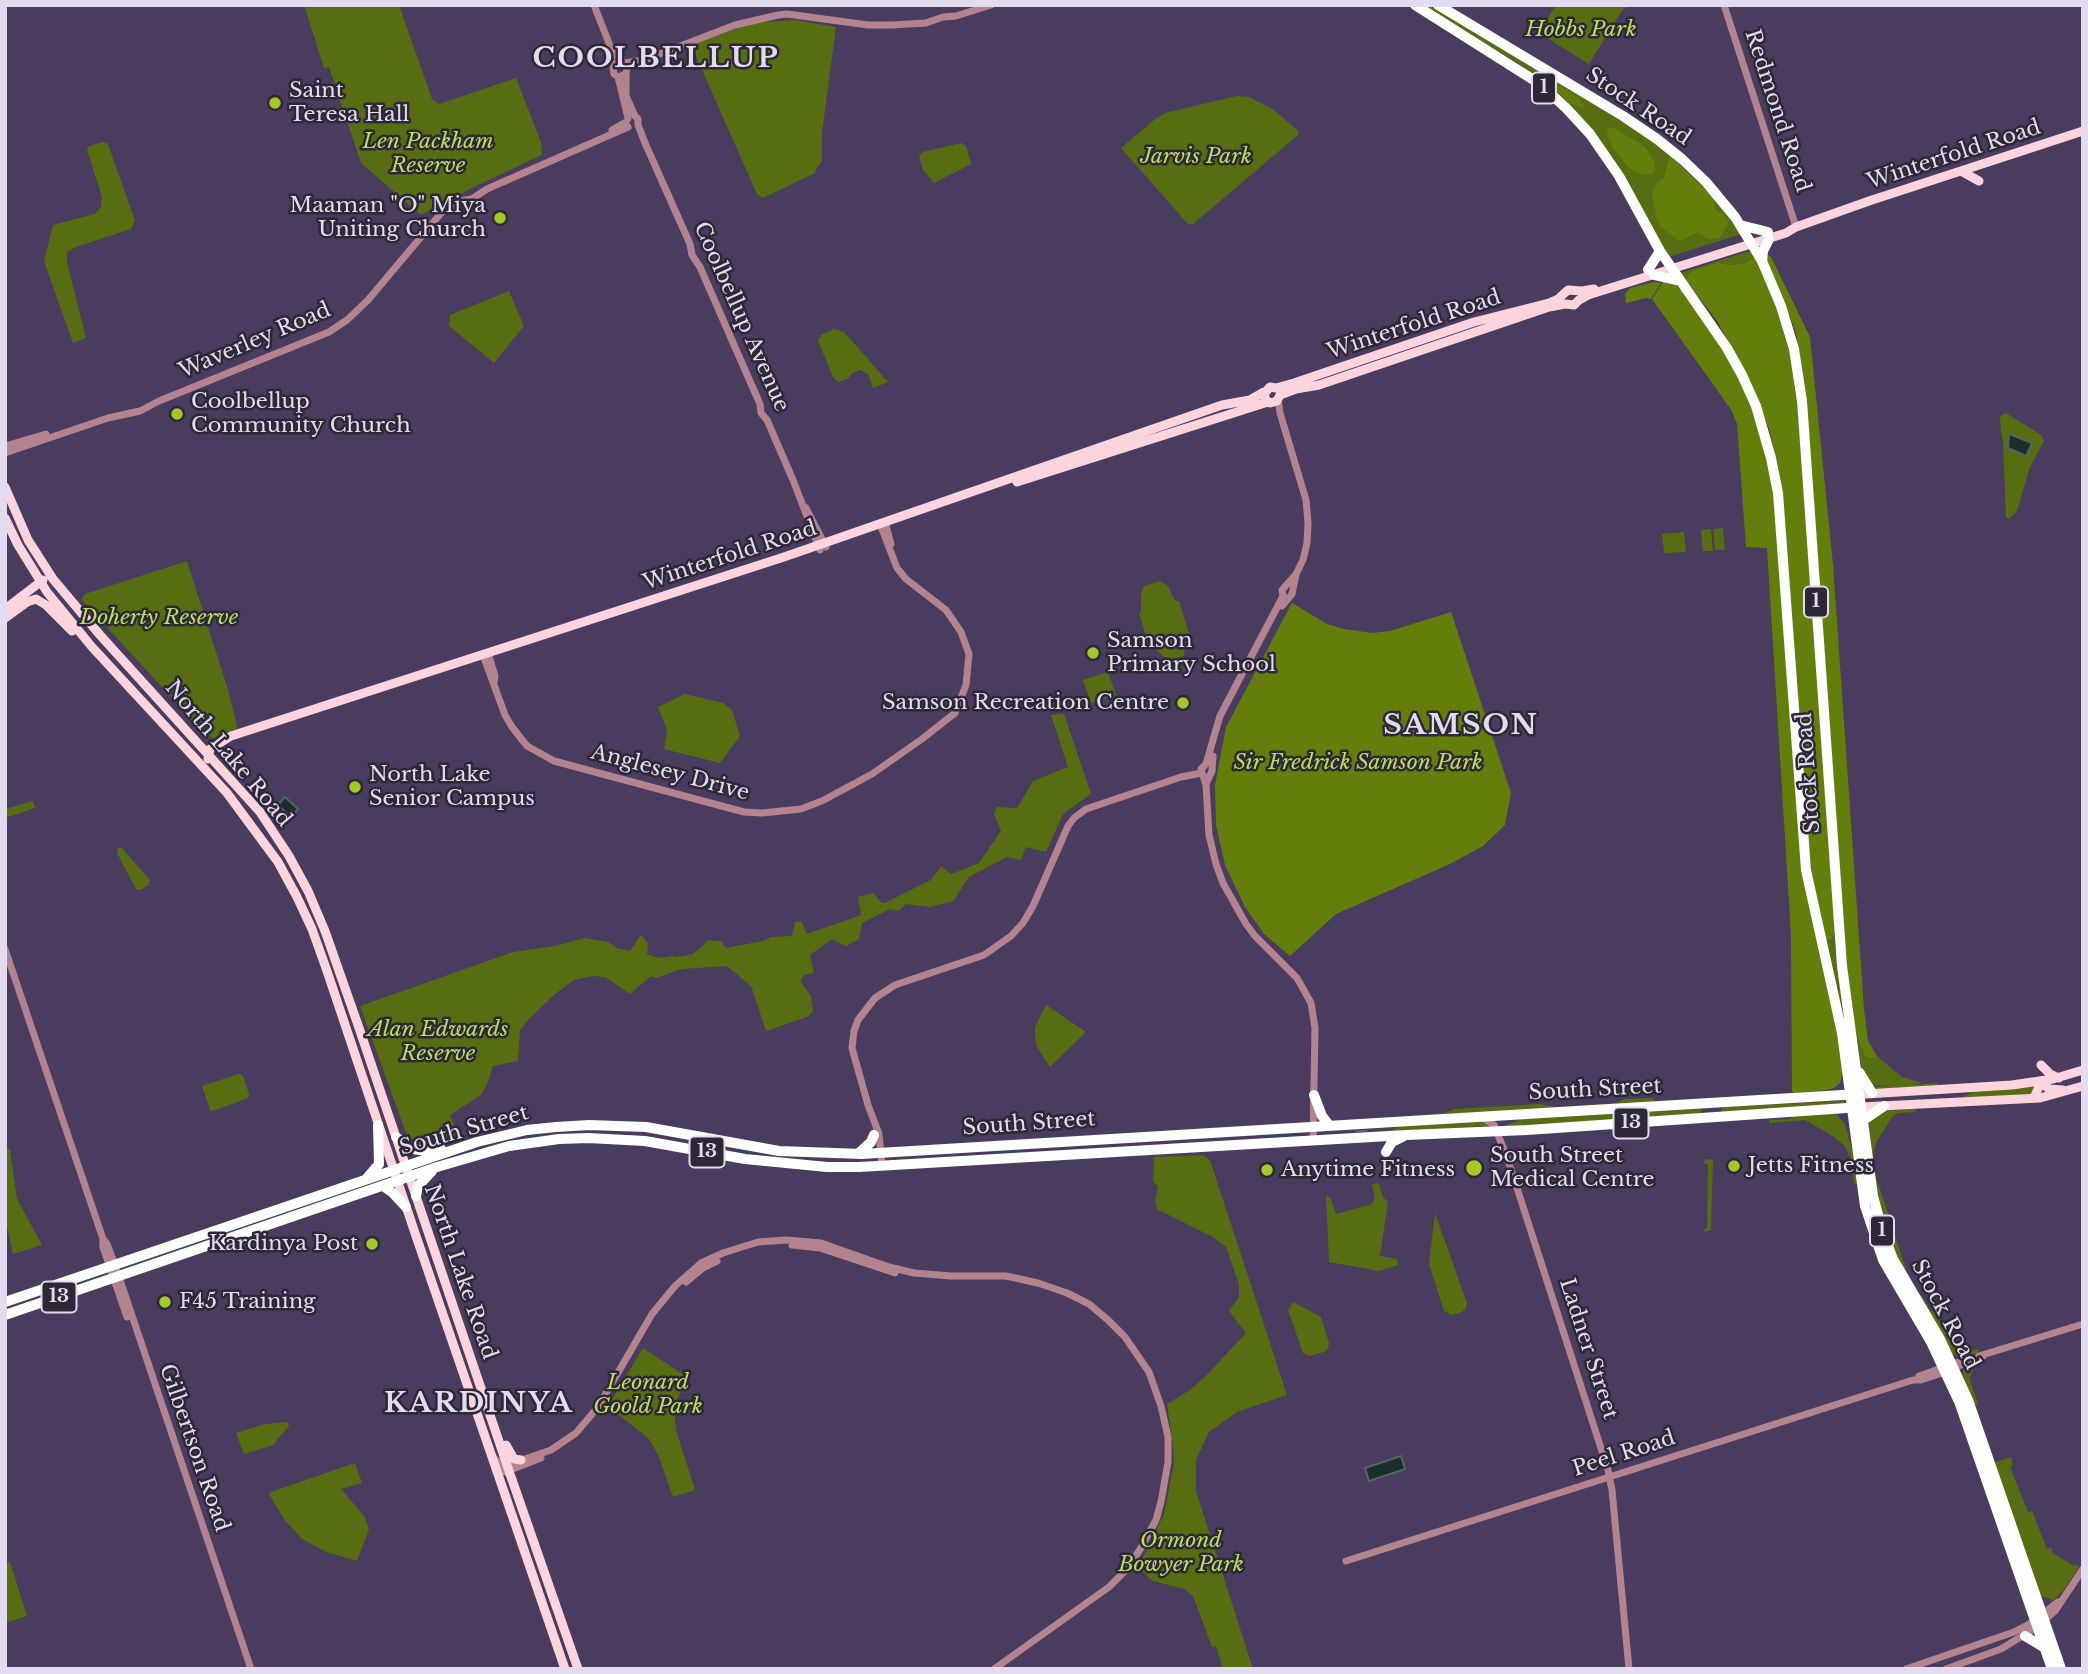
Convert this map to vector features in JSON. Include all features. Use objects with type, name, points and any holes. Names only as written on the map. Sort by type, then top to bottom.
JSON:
[{"type":"highway","name":"Stock Road","points":[[1415,5],[1525,73],[1566,108],[1590,134],[1610,161],[1660,251],[1718,333],[1742,375],[1760,418],[1772,458],[1780,515],[1803,849],[1812,902],[1839,1019],[1848,1082],[1855,1094]]},
{"type":"highway","name":"Stock Road","points":[[1438,5],[1623,116],[1682,159],[1706,182],[1740,225],[1762,261],[1786,320],[1800,386],[1840,943],[1856,1067],[1854,1132],[1865,1206],[1878,1247],[1890,1273],[1949,1368]]},
{"type":"highway","points":[[1740,225],[1768,235],[1762,261]]},
{"type":"highway","points":[[1660,251],[1651,272],[1680,281]]},
{"type":"highway","points":[[1856,1067],[1872,1093]]},
{"type":"highway","points":[[1830,1096],[1848,1082]]},
{"type":"highway","name":"South Street","points":[[5,1302],[365,1180],[408,1172],[462,1147],[527,1130],[598,1125],[658,1129],[779,1151],[858,1154],[1855,1094]]},
{"type":"highway","points":[[1314,1095],[1321,1116],[1320,1126]]},
{"type":"highway","points":[[1862,1121],[1884,1106]]},
{"type":"highway","name":"Stock Road","points":[[1856,1108],[1862,1121],[1872,1189],[1883,1233],[1949,1368],[2040,1620],[2061,1669]]},
{"type":"highway","name":"South Street","points":[[408,1172],[437,1167],[509,1146],[559,1139],[645,1141],[745,1159],[813,1166],[879,1166],[1856,1108]]},
{"type":"highway","points":[[1839,1109],[1854,1132]]},
{"type":"highway","points":[[365,1180],[379,1164],[379,1125]]},
{"type":"highway","points":[[858,1154],[871,1142],[876,1131],[894,1152]]},
{"type":"highway","points":[[1386,1152],[1392,1142],[1406,1135]]},
{"type":"highway","points":[[396,1137],[419,1150],[462,1147]]},
{"type":"highway","points":[[1221,1156],[1234,1146]]},
{"type":"highway","points":[[416,1196],[420,1182],[437,1167]]},
{"type":"highway","name":"South Street","points":[[5,1315],[383,1186],[396,1176]]},
{"type":"highway","points":[[383,1186],[406,1207]]},
{"type":"highway","name":"Stock Road","points":[[2040,1620],[2052,1669]]},
{"type":"highway","points":[[2025,1636],[2045,1648]]},
{"type":"main road","name":"Winterfold Road","points":[[1575,290],[1590,290],[1768,235],[1786,233],[1796,227],[2083,131]]},
{"type":"main road","points":[[1961,171],[1979,181]]},
{"type":"main road","name":"Winterfold Road","points":[[1579,300],[1651,272]]},
{"type":"main road","points":[[1568,289],[1578,293],[1579,300],[1574,305],[1564,299],[1568,289]]},
{"type":"main road","name":"Winterfold Road","points":[[883,525],[1296,389],[1319,385],[1549,307],[1564,299]]},
{"type":"main road","name":"Winterfold Road","points":[[208,753],[231,736],[822,547],[1222,405],[1250,400],[1270,387],[1274,397]]},
{"type":"main road","name":"North Lake Road","points":[[5,487],[28,540],[52,577],[100,635],[260,812],[308,891],[325,931],[490,1416],[516,1529],[565,1669]]},
{"type":"main road","name":"North Lake Road","points":[[5,518],[42,584],[92,647],[208,771],[256,829],[297,897],[312,929],[490,1454],[504,1470],[578,1669]]},
{"type":"main road","points":[[5,608],[28,587],[32,570]]},
{"type":"main road","points":[[5,608],[52,577]]},
{"type":"main road","points":[[5,618],[42,584]]},
{"type":"main road","points":[[5,618],[27,602],[40,600],[81,642],[92,647]]},
{"type":"main road","points":[[188,731],[206,742],[219,745],[221,768]]},
{"type":"main road","points":[[193,755],[208,753],[208,771]]},
{"type":"main road","points":[[2041,1065],[2059,1078]]},
{"type":"main road","name":"South Street","points":[[1855,1094],[2012,1086],[2059,1078],[2083,1070]]},
{"type":"main road","points":[[2034,1098],[2041,1082],[2049,1089],[2071,1089]]},
{"type":"main road","name":"South Street","points":[[1856,1108],[2034,1098],[2083,1086]]},
{"type":"main road","points":[[490,1416],[501,1433],[509,1454],[514,1459],[521,1460]]},
{"type":"street","points":[[592,5],[614,74],[624,74],[644,60]]},
{"type":"street","points":[[613,67],[616,63],[644,60],[735,25],[783,14],[892,26],[926,23],[991,5]]},
{"type":"street","name":"Redmond Road","points":[[1724,5],[1796,227]]},
{"type":"street","points":[[599,24],[612,51],[627,67],[624,74]]},
{"type":"street","name":"Coolbellup Avenue","points":[[624,74],[631,123],[645,143],[822,547]]},
{"type":"street","name":"Waverley Road","points":[[5,446],[120,410],[139,407],[328,328],[362,302],[438,211],[484,186],[631,123]]},
{"type":"street","name":"Waverley Road","points":[[5,453],[108,418],[140,411],[329,332],[347,320],[368,300],[442,212],[458,201],[472,199],[487,189],[631,123]]},
{"type":"street","points":[[1274,397],[1306,500],[1307,543],[1303,560],[1289,588],[1292,595],[1285,597],[1220,716],[1206,770],[1206,785],[1209,835],[1223,883],[1255,936],[1297,978],[1311,1003],[1315,1028],[1314,1095],[1320,1126],[1316,1141]]},
{"type":"street","name":"Anglesey Drive","points":[[486,656],[495,676],[494,683],[505,715],[512,727],[527,746],[554,761],[744,812],[801,809],[822,801],[872,774],[922,739],[955,713],[966,685],[968,654],[956,623],[946,610],[906,579],[897,568],[883,525]]},
{"type":"street","points":[[879,1166],[876,1131],[854,1052],[862,1017],[875,998],[888,988],[977,958],[1010,936],[1023,923],[1033,906],[1059,844],[1064,825],[1084,805],[1206,770]]},
{"type":"street","name":"Gilbertson Road","points":[[5,949],[249,1669]]},
{"type":"street","points":[[1480,1116],[1497,1130],[1512,1114]]},
{"type":"street","name":"Ladner Street","points":[[1497,1130],[1610,1478],[1629,1669]]},
{"type":"street","points":[[504,1470],[521,1460],[551,1450],[576,1433],[598,1407],[652,1314],[675,1286],[701,1263],[723,1253],[758,1242],[786,1240],[821,1243],[914,1273],[1006,1276],[1067,1293],[1089,1304],[1108,1320],[1125,1337],[1149,1372],[1168,1437],[1168,1462],[1161,1502],[1156,1520],[1128,1568],[1109,1587],[994,1669]]},
{"type":"street","points":[[504,1470],[552,1454],[578,1436],[602,1410],[654,1321],[677,1290],[703,1268],[724,1257],[758,1246],[820,1248],[862,1264],[913,1277],[1006,1280],[1038,1286],[1065,1296],[1104,1322],[1125,1344],[1145,1375],[1158,1408],[1164,1437],[1158,1501],[1147,1530],[1130,1558],[1116,1574],[1076,1607],[986,1669]]},
{"type":"street","name":"Peel Road","points":[[1346,1561],[2083,1324]]},
{"type":"street","points":[[1906,1669],[2040,1620],[2055,1611],[2083,1569]]},
{"type":"street","points":[[1946,1669],[2001,1650],[2025,1636],[2040,1620]]},
{"type":"green space","name":"Len Packham Reserve","points":[[306,5],[399,5],[432,99],[439,104],[516,78],[541,142],[542,155],[421,215],[361,163],[329,67],[324,68]]},
{"type":"green space","points":[[1422,5],[1431,5],[1440,10],[1657,143],[1713,196],[1741,234],[1669,257],[1628,184],[1539,79]]},
{"type":"green space","name":"Hobbs Park","points":[[1556,5],[1630,5],[1623,9],[1589,64],[1539,33]]},
{"type":"green space","points":[[795,20],[836,27],[822,133],[822,161],[815,173],[763,198],[757,194],[691,45],[752,23]]},
{"type":"green space","points":[[1557,86],[1578,97],[1585,108],[1571,104],[1557,91]]},
{"type":"green space","name":"Jarvis Park","points":[[1237,96],[1249,97],[1274,110],[1299,132],[1193,224],[1188,224],[1121,148],[1165,113]]},
{"type":"green space","points":[[1613,127],[1645,147],[1655,163],[1652,174],[1642,175],[1628,167],[1607,136],[1608,129]]},
{"type":"green space","points":[[103,142],[108,144],[135,221],[131,229],[67,252],[67,262],[86,338],[73,343],[44,261],[53,225],[95,214],[101,207],[102,197],[87,150],[89,146]]},
{"type":"green space","points":[[961,143],[966,146],[971,164],[934,183],[923,170],[919,156],[923,152]]},
{"type":"green space","points":[[1671,156],[1714,198],[1715,209],[1727,218],[1728,224],[1719,238],[1708,239],[1697,232],[1681,241],[1661,227],[1652,194],[1657,183],[1664,178]]},
{"type":"green space","points":[[1753,252],[1755,256],[1746,263],[1728,265],[1719,262],[1694,270],[1685,283],[1680,273]]},
{"type":"green space","points":[[1767,254],[1771,257],[1810,337],[1833,565],[1864,1009],[1868,1041],[1877,1056],[1872,1058],[1865,1056],[1855,1032],[1841,920],[1802,368],[1796,333],[1766,260]]},
{"type":"green space","points":[[1755,256],[1770,286],[1795,371],[1835,929],[1830,940],[1826,938],[1813,885],[1785,523],[1778,466],[1769,429],[1753,388],[1717,321],[1685,283],[1694,270],[1719,262],[1728,265],[1746,263]]},
{"type":"green space","points":[[1664,280],[1675,283],[1682,291],[1735,368],[1761,431],[1775,495],[1799,835],[1843,1070],[1840,1083],[1827,1090],[1793,1093],[1792,1090],[1791,935],[1767,548],[1746,547],[1737,424],[1732,411],[1652,299]]},
{"type":"green space","points":[[1654,282],[1661,283],[1651,299],[1626,303],[1625,294],[1630,288]]},
{"type":"green space","points":[[509,291],[524,326],[494,363],[449,326],[450,315]]},
{"type":"green space","points":[[834,329],[844,332],[888,382],[873,388],[868,374],[860,370],[852,373],[848,379],[839,382],[834,379],[818,341],[821,335]]},
{"type":"green space","points":[[2006,413],[2041,435],[2044,441],[2030,467],[2017,511],[2009,519],[2006,517],[2000,416]]},
{"type":"green space","points":[[1723,528],[1725,550],[1715,550],[1713,529]]},
{"type":"green space","points":[[1711,529],[1713,551],[1703,551],[1701,530]]},
{"type":"green space","points":[[1684,532],[1686,552],[1664,553],[1662,534]]},
{"type":"green space","name":"Doherty Reserve","points":[[187,561],[237,726],[236,729],[215,738],[207,736],[81,599],[85,594]]},
{"type":"green space","points":[[1160,581],[1168,586],[1175,601],[1179,601],[1190,637],[1186,639],[1184,656],[1168,661],[1155,648],[1150,650],[1139,613],[1144,586]]},
{"type":"green space","name":"Sir Fredrick Samson Park","points":[[1292,603],[1327,624],[1372,633],[1390,631],[1451,612],[1511,793],[1505,825],[1483,846],[1450,864],[1336,914],[1290,956],[1264,934],[1245,907],[1225,865],[1216,825],[1215,785],[1226,727]]},
{"type":"green space","points":[[1108,672],[1116,695],[1091,703],[1083,680]]},
{"type":"green space","points":[[685,694],[723,703],[732,710],[740,736],[720,763],[664,749],[667,730],[658,707]]},
{"type":"green space","name":"Alan Edwards Reserve","points":[[1064,714],[1091,794],[1063,814],[1046,852],[1026,847],[1021,860],[1007,857],[969,877],[953,901],[930,907],[906,904],[898,911],[890,909],[862,923],[859,939],[846,946],[832,939],[810,955],[814,973],[804,975],[800,981],[811,996],[813,1012],[807,1017],[766,1031],[751,986],[727,966],[682,969],[656,978],[651,976],[630,994],[605,977],[592,976],[574,980],[555,994],[520,1030],[518,1061],[493,1066],[481,1095],[450,1115],[461,1139],[420,1146],[407,1136],[360,1006],[513,952],[555,946],[585,938],[608,942],[617,948],[630,951],[641,935],[648,943],[647,954],[659,958],[677,957],[693,954],[707,940],[721,941],[726,948],[771,937],[792,936],[795,922],[801,921],[807,934],[861,915],[858,897],[873,893],[885,903],[931,880],[941,866],[951,874],[979,863],[1001,831],[994,814],[997,807],[1017,808],[1033,781],[1068,767],[1051,715]]},
{"type":"green space","points":[[33,801],[35,808],[5,818],[5,809]]},
{"type":"green space","points":[[121,847],[150,880],[149,885],[140,890],[136,889],[117,853]]},
{"type":"green space","points":[[1824,933],[1834,934],[1844,1023]]},
{"type":"green space","points":[[1046,1005],[1086,1032],[1050,1067],[1037,1047],[1035,1035],[1035,1027]]},
{"type":"green space","points":[[1857,1037],[1865,1056],[1877,1056],[1902,1077],[1922,1083],[1911,1085],[1938,1083],[1938,1086],[1878,1090],[1870,1088],[1890,1085],[1870,1086],[1861,1065]]},
{"type":"green space","points":[[239,1074],[243,1076],[248,1098],[210,1110],[202,1086]]},
{"type":"green space","points":[[2036,1085],[2033,1094],[1964,1097],[1975,1091]]},
{"type":"green space","points":[[1654,1098],[1654,1101],[1636,1104],[1403,1116],[1444,1113],[1455,1109],[1539,1104],[1557,1107]]},
{"type":"green space","points":[[1845,1103],[1722,1114],[1721,1110],[1725,1107]]},
{"type":"green space","points":[[1701,1109],[1701,1115],[1505,1126],[1523,1118]]},
{"type":"green space","points":[[1916,1109],[1915,1112],[1898,1113],[1892,1117],[1877,1141],[1873,1154],[1875,1174],[1906,1269],[1903,1270],[1895,1256],[1874,1185],[1868,1119],[1884,1111]]},
{"type":"green space","points":[[1796,1115],[1837,1115],[1845,1124],[1856,1165],[1858,1185],[1854,1183],[1851,1159],[1845,1146],[1831,1135],[1805,1120],[1769,1123],[1770,1120],[1788,1119]]},
{"type":"green space","points":[[1483,1121],[1493,1126],[1388,1131],[1402,1126]]},
{"type":"green space","points":[[10,1149],[17,1199],[42,1245],[13,1254],[5,1217],[5,1150]]},
{"type":"green space","name":"Ormond Bowyer Park","points":[[1203,1155],[1210,1160],[1287,1395],[1237,1412],[1209,1432],[1196,1460],[1196,1491],[1253,1669],[1223,1669],[1216,1646],[1212,1647],[1193,1596],[1185,1589],[1153,1581],[1138,1568],[1164,1514],[1174,1463],[1167,1404],[1206,1376],[1246,1333],[1229,1311],[1239,1297],[1239,1284],[1226,1247],[1213,1237],[1157,1209],[1155,1201],[1158,1186],[1153,1182],[1154,1157]]},
{"type":"green space","points":[[1705,1159],[1713,1160],[1711,1230],[1705,1232],[1703,1229],[1707,1229],[1708,1164],[1704,1164]]},
{"type":"green space","points":[[1376,1183],[1388,1202],[1380,1256],[1397,1259],[1399,1265],[1379,1271],[1329,1262],[1326,1195],[1331,1199],[1336,1214],[1372,1204],[1375,1198],[1372,1184]]},
{"type":"green space","points":[[1435,1213],[1467,1303],[1462,1312],[1452,1315],[1444,1311],[1429,1264]]},
{"type":"green space","points":[[1921,1295],[1931,1311],[1935,1310],[1939,1322],[1943,1322],[1956,1349],[1965,1353],[1976,1349],[1979,1350],[1978,1353],[1962,1357],[1952,1354],[1918,1296]]},
{"type":"green space","points":[[1293,1302],[1321,1317],[1329,1343],[1324,1352],[1309,1356],[1303,1353],[1288,1310]]},
{"type":"green space","name":"Leonard Goold Park","points":[[643,1348],[687,1377],[674,1407],[676,1430],[695,1490],[673,1497],[659,1457],[649,1439],[608,1406]]},
{"type":"green space","points":[[1970,1364],[1974,1368],[1969,1378],[1978,1404],[1973,1405],[1962,1376],[1964,1368]]},
{"type":"green space","points":[[288,1422],[289,1426],[273,1445],[244,1454],[236,1433],[265,1424]]},
{"type":"green space","points":[[2011,1457],[2013,1465],[2010,1467],[2028,1512],[2032,1511],[2047,1549],[2052,1548],[2051,1552],[2079,1567],[2064,1590],[2051,1602],[2051,1599],[2039,1596],[1993,1463]]},
{"type":"green space","points":[[355,1463],[362,1483],[341,1489],[364,1516],[369,1529],[357,1561],[326,1552],[302,1539],[284,1519],[269,1494]]},
{"type":"green space","points":[[10,1562],[27,1616],[5,1623],[5,1564]]},
{"type":"shaded area","points":[[2009,434],[2032,443],[2026,456],[2008,448]]},
{"type":"shaded area","points":[[285,797],[298,809],[291,817],[278,805]]},
{"type":"shaded area","points":[[1401,1456],[1405,1469],[1369,1481],[1365,1468]]},
{"type":"waterway","points":[[1356,1131],[1367,1131]]},
{"type":"place","name":"Saint Teresa Hall","points":[[275,103]]},
{"type":"place","name":"Maaman \"O\" Miya Uniting Church","points":[[500,218]]},
{"type":"place","name":"Coolbellup Community Church","points":[[177,414]]},
{"type":"place","name":"Samson Primary School","points":[[1093,653]]},
{"type":"place","name":"Samson Recreation Centre","points":[[1183,703]]},
{"type":"place","name":"North Lake Senior Campus","points":[[355,787]]},
{"type":"place","name":"Jetts Fitness","points":[[1734,1166]]},
{"type":"place","name":"South Street Medical Centre","points":[[1474,1168]]},
{"type":"place","name":"Anytime Fitness","points":[[1267,1170]]},
{"type":"place","name":"Kardinya Post","points":[[372,1244]]},
{"type":"place","name":"F45 Training","points":[[165,1302]]},
{"type":"district","name":"COOLBELLUP","points":[[656,59]]},
{"type":"district","name":"SAMSON","points":[[1461,726]]},
{"type":"district","name":"KARDINYA","points":[[479,1404]]}]
